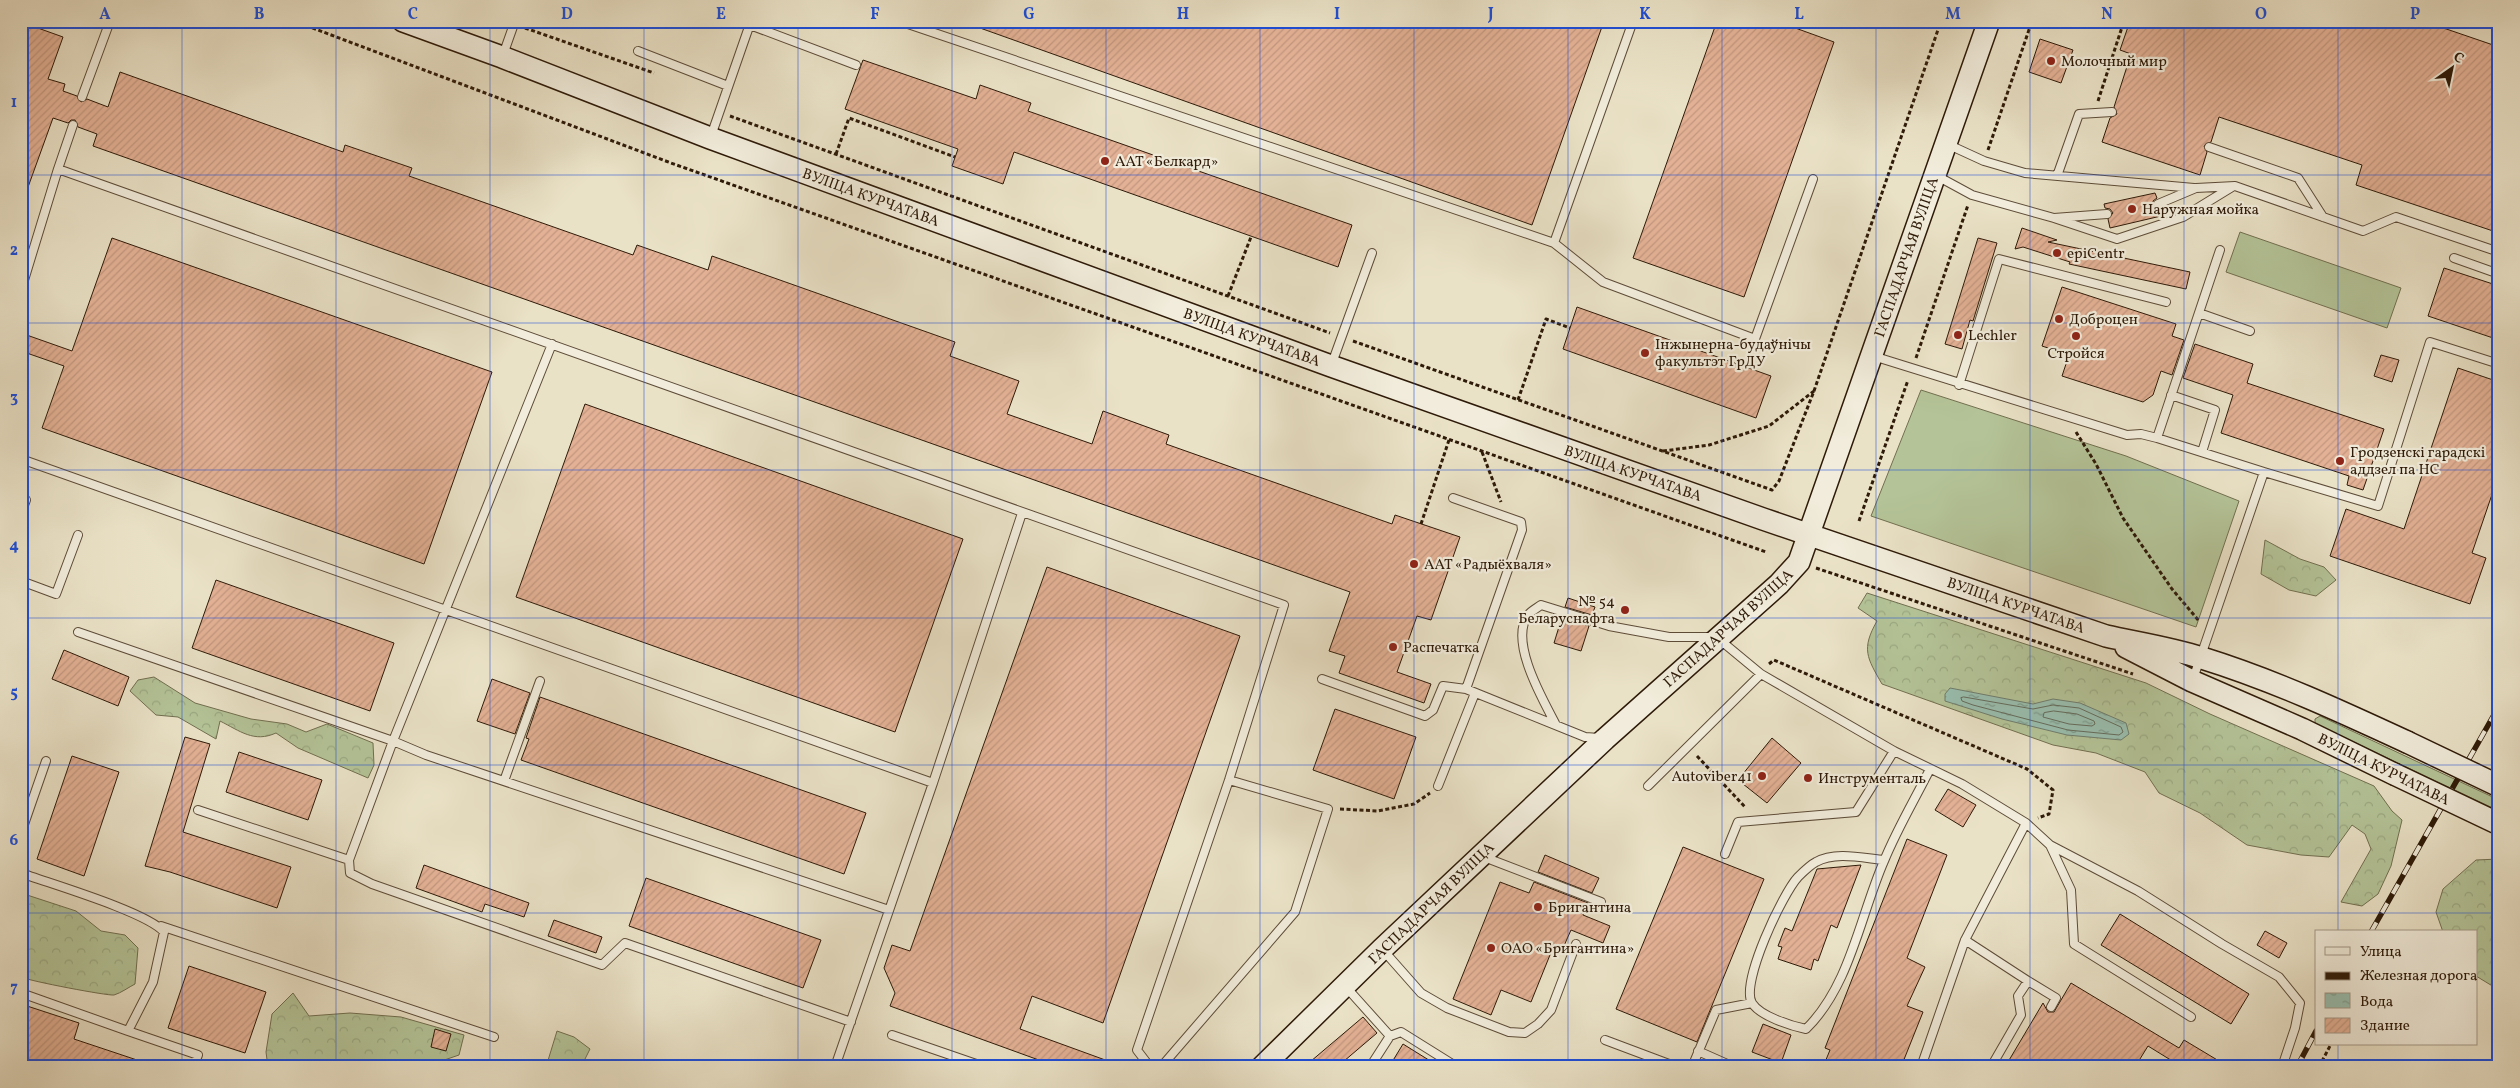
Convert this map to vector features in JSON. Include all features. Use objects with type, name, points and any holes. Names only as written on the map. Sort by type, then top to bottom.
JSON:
[{"type":"main road","name":"ВУЛІЦА КУРЧАТАВА","points":[[403,21],[502,57],[710,138],[1330,366],[2106,636],[2202,658],[2320,702],[2499,786]]},
{"type":"main road","name":"ГАСПАДАРЧАЯ ВУЛІЦА","points":[[1262,1067],[1344,985],[1604,739],[1779,584],[1798,562],[1989,21]]},
{"type":"main road","name":"ВУЛІЦА КУРЧАТАВА","points":[[2106,636],[2192,681],[2302,729],[2499,824]]},
{"type":"main road","points":[[2302,729],[2302,714],[2307,708],[2320,702]]},
{"type":"lane","points":[[82,97],[110,21]]},
{"type":"lane","points":[[899,21],[1554,243],[1603,282],[1755,339],[1813,179]]},
{"type":"lane","points":[[1554,243],[1633,21]]},
{"type":"lane","points":[[502,57],[514,23]]},
{"type":"lane","points":[[710,138],[750,23],[856,65]]},
{"type":"lane","points":[[638,51],[728,86]]},
{"type":"lane","points":[[2057,176],[2079,114],[2112,112]]},
{"type":"lane","points":[[21,290],[73,125]]},
{"type":"lane","points":[[1946,143],[1984,161],[2025,173],[2196,188],[2235,186],[2363,232],[2396,217],[2499,252]]},
{"type":"lane","points":[[2209,147],[2298,178],[2323,217]]},
{"type":"lane","points":[[58,169],[1284,605],[1229,780],[1137,1050],[1150,1067]]},
{"type":"lane","points":[[1935,175],[1972,194],[2117,239],[2183,218],[2235,186]]},
{"type":"lane","points":[[2158,204],[2196,188]]},
{"type":"lane","points":[[2054,218],[2107,214]]},
{"type":"lane","points":[[2157,438],[2220,250]]},
{"type":"lane","points":[[1330,366],[1372,252]]},
{"type":"lane","points":[[2454,258],[2499,274]]},
{"type":"lane","points":[[1959,385],[1999,259],[2166,302]]},
{"type":"lane","points":[[2199,314],[2250,331]]},
{"type":"lane","points":[[1871,355],[1959,385],[2127,435],[2141,434],[2157,438],[2378,506],[2430,342],[2499,364]]},
{"type":"lane","points":[[552,344],[393,741],[349,860],[350,873],[372,884],[602,965],[625,943],[851,1022]]},
{"type":"lane","points":[[2171,395],[2215,410],[2202,452]]},
{"type":"lane","points":[[21,459],[933,783]]},
{"type":"lane","points":[[2192,681],[2202,658],[2264,472]]},
{"type":"lane","points":[[1453,498],[1521,522],[1522,530],[1466,690]]},
{"type":"lane","points":[[21,513],[26,500]]},
{"type":"lane","points":[[835,1067],[933,783],[1022,513]]},
{"type":"lane","points":[[21,581],[56,594],[78,535]]},
{"type":"lane","points":[[1555,723],[1527,663],[1522,634],[1528,615],[1541,605],[1609,626],[1668,637],[1719,637],[1761,674],[1894,751],[1962,784],[2026,823],[2050,846],[2138,890],[2222,944],[2279,977],[2300,1003],[2295,1028],[2282,1067]]},
{"type":"lane","points":[[78,632],[393,741],[426,755],[890,910]]},
{"type":"lane","points":[[1648,786],[1761,674]]},
{"type":"lane","points":[[1322,679],[1425,716],[1433,710],[1443,686],[1466,690],[1555,723],[1584,737],[1604,739]]},
{"type":"lane","points":[[504,781],[540,681]]},
{"type":"lane","points":[[1438,786],[1475,693]]},
{"type":"lane","points":[[1725,854],[1738,822],[1856,812],[1894,751]]},
{"type":"lane","points":[[21,833],[46,761]]},
{"type":"lane","points":[[1884,860],[1838,856],[1816,861],[1797,877],[1781,903],[1757,958],[1748,989],[1752,1003],[1767,1015],[1791,1026],[1806,1030],[1819,1016],[1842,975],[1884,860],[1930,769]]},
{"type":"lane","points":[[1162,1067],[1295,912],[1328,809],[1229,780]]},
{"type":"lane","points":[[198,810],[349,860]]},
{"type":"lane","points":[[1921,1067],[1965,940],[2026,823]]},
{"type":"lane","points":[[2050,846],[2071,890],[2074,944],[2190,1017]]},
{"type":"lane","points":[[1480,856],[1601,902]]},
{"type":"lane","points":[[21,873],[135,915],[159,926],[494,1037]]},
{"type":"lane","points":[[128,1031],[153,982],[164,932],[159,926]]},
{"type":"lane","points":[[1965,940],[2056,998],[2050,1007]]},
{"type":"lane","points":[[1382,949],[1421,993],[1447,1008],[1509,1032],[1525,1033],[1538,1024],[1551,1010],[1576,944]]},
{"type":"lane","points":[[1991,1067],[2021,1015],[2018,996],[2028,981]]},
{"type":"lane","points":[[1344,985],[1390,1036]]},
{"type":"lane","points":[[21,994],[198,1055],[193,1067]]},
{"type":"lane","points":[[1692,1067],[1716,1010],[1752,1003]]},
{"type":"lane","points":[[1370,1067],[1390,1036],[1401,1032],[1457,1067]]},
{"type":"lane","points":[[892,1034],[985,1067]]},
{"type":"lane","points":[[1605,1040],[1677,1067]]},
{"type":"lane","points":[[1698,1052],[1734,1067]]},
{"type":"path","points":[[294,21],[671,163],[1766,552]]},
{"type":"path","points":[[719,112],[1341,337],[1772,490],[1779,481],[1814,391],[1940,21]]},
{"type":"path","points":[[1984,161],[2032,21]]},
{"type":"path","points":[[2094,113],[2124,21]]},
{"type":"path","points":[[514,23],[660,75]]},
{"type":"path","points":[[836,154],[849,118],[956,156]]},
{"type":"path","points":[[1859,522],[1972,194]]},
{"type":"path","points":[[1228,296],[1251,237]]},
{"type":"path","points":[[1518,400],[1546,320],[1570,328]]},
{"type":"path","points":[[1662,452],[1709,444],[1769,426],[1814,391]]},
{"type":"path","points":[[2067,416],[2096,464],[2123,518],[2172,589],[2201,623],[2211,631]]},
{"type":"path","points":[[1421,524],[1449,440]]},
{"type":"path","points":[[1482,451],[1506,517]]},
{"type":"path","points":[[1818,569],[2134,675]]},
{"type":"path","points":[[1761,674],[1774,660],[2027,769],[2053,790],[2049,814],[2026,823]]},
{"type":"path","points":[[1688,746],[1757,820]]},
{"type":"path","points":[[1328,809],[1378,811],[1414,804],[1438,786]]},
{"type":"path","points":[[2319,1067],[2330,1046]]},
{"type":"green space","points":[[2240,232],[2401,288],[2387,328],[2226,272]]},
{"type":"green space","points":[[1921,390],[2126,456],[2239,501],[2196,627],[1871,516]]},
{"type":"green space","points":[[2265,540],[2300,559],[2324,567],[2336,580],[2316,596],[2289,590],[2261,574]]},
{"type":"green space","points":[[1867,593],[2146,683],[2210,714],[2374,786],[2392,811],[2402,820],[2391,866],[2378,894],[2362,906],[2341,902],[2371,849],[2365,834],[2352,825],[2329,857],[2301,855],[2247,845],[2200,813],[2159,793],[2145,772],[2096,753],[2053,745],[1882,684],[1868,653],[1869,639],[1877,621],[1858,608]]},
{"type":"green space","points":[[154,677],[195,703],[251,719],[287,724],[306,732],[327,724],[373,743],[374,765],[368,778],[298,748],[276,733],[261,737],[254,736],[241,732],[220,721],[216,739],[178,717],[156,715],[130,691],[138,680]]},
{"type":"green space","points":[[2320,716],[2499,800],[2499,811],[2322,727],[2315,723],[2315,719]]},
{"type":"green space","points":[[2499,859],[2499,990],[2478,977],[2478,930],[2442,930],[2436,912],[2443,889],[2476,860]]},
{"type":"green space","points":[[21,893],[76,911],[101,931],[125,935],[138,948],[135,984],[117,994],[109,995],[52,985],[21,977]]},
{"type":"green space","points":[[293,993],[309,1016],[350,1013],[401,1017],[464,1035],[459,1055],[424,1067],[268,1067],[266,1052],[272,1014]]},
{"type":"green space","points":[[557,1031],[574,1037],[590,1049],[581,1067],[546,1067]]},
{"type":"water","points":[[1950,688],[2033,704],[2053,699],[2080,703],[2126,723],[2129,734],[2121,740],[2067,735],[2002,719],[1945,701],[1945,694]]},
{"type":"building","points":[[966,21],[1604,21],[1532,225],[966,23]]},
{"type":"building","points":[[1717,21],[1776,21],[1834,42],[1744,297],[1633,258]]},
{"type":"building","points":[[2130,21],[2423,21],[2499,47],[2499,233],[2356,185],[2362,165],[2219,117],[2211,142],[2204,146],[2207,152],[2200,175],[2102,142],[2110,118],[2117,114],[2114,107],[2131,54],[2120,50]]},
{"type":"building","points":[[21,22],[63,37],[48,79],[65,84],[63,91],[77,96],[81,102],[87,99],[108,107],[120,72],[343,152],[345,145],[412,168],[409,176],[633,255],[637,245],[708,270],[712,256],[955,342],[950,356],[1019,381],[1007,414],[1092,444],[1103,411],[1169,435],[1166,444],[1392,524],[1395,515],[1460,537],[1431,620],[1417,616],[1397,672],[1431,684],[1424,703],[1339,673],[1345,656],[1329,651],[1350,592],[93,146],[97,134],[78,127],[75,120],[71,120],[68,123],[53,118],[23,201],[21,201]]},
{"type":"building","name":"Молочный мир","points":[[2040,39],[2073,50],[2061,83],[2029,72]]},
{"type":"building","name":"ААТ «Белкард»","points":[[863,60],[976,99],[980,85],[1031,103],[1028,111],[1352,225],[1338,267],[1014,152],[1003,184],[952,166],[958,149],[845,109]]},
{"type":"building","name":"Наружная мойка","points":[[2155,193],[2157,198],[2153,201],[2153,206],[2159,209],[2161,216],[2110,228],[2108,219],[2113,213],[2110,209],[2105,208],[2104,204]]},
{"type":"building","points":[[2022,228],[2057,240],[2048,242],[2190,272],[2186,289],[2069,264],[2070,262],[2023,247],[2015,249]]},
{"type":"building","points":[[112,238],[492,372],[424,564],[42,428],[64,366],[21,351],[21,333],[72,351]]},
{"type":"building","points":[[1978,238],[1997,243],[1973,321],[1970,320],[1962,349],[1945,344]]},
{"type":"building","points":[[2444,268],[2499,286],[2499,340],[2428,316]]},
{"type":"building","points":[[2062,287],[2176,324],[2172,336],[2184,340],[2172,375],[2161,371],[2153,395],[2143,402],[2062,376],[2069,355],[2042,346]]},
{"type":"building","points":[[1577,307],[1771,376],[1756,418],[1563,349]]},
{"type":"building","points":[[2195,344],[2253,364],[2247,383],[2384,429],[2363,490],[2347,485],[2349,476],[2221,433],[2233,395],[2183,378]]},
{"type":"building","points":[[2381,355],[2399,360],[2392,382],[2374,376]]},
{"type":"building","points":[[2458,368],[2499,382],[2499,474],[2472,553],[2486,558],[2470,604],[2330,556],[2346,509],[2404,529]]},
{"type":"building","points":[[585,404],[963,539],[895,732],[516,597]]},
{"type":"building","points":[[1047,567],[1240,636],[1103,1023],[1032,996],[1020,1029],[1119,1065],[1119,1067],[1058,1067],[890,1006],[895,993],[884,968],[892,945],[910,951]]},
{"type":"building","points":[[216,580],[394,643],[370,711],[192,648]]},
{"type":"building","points":[[1568,598],[1595,607],[1592,615],[1565,607]]},
{"type":"building","points":[[1562,617],[1589,626],[1581,651],[1554,643]]},
{"type":"building","points":[[64,650],[129,677],[118,706],[52,679]]},
{"type":"building","points":[[492,679],[530,693],[515,734],[477,721]]},
{"type":"building","points":[[540,697],[866,813],[844,874],[521,760],[529,739],[526,738]]},
{"type":"building","points":[[1335,709],[1416,737],[1394,799],[1313,770]]},
{"type":"building","points":[[185,737],[210,744],[183,832],[291,867],[277,908],[170,872],[145,866]]},
{"type":"building","points":[[1772,738],[1801,763],[1767,803],[1738,780]]},
{"type":"building","points":[[239,752],[322,780],[308,820],[226,792]]},
{"type":"building","points":[[72,756],[119,772],[84,876],[37,859]]},
{"type":"building","points":[[1948,789],[1976,805],[1963,827],[1935,810]]},
{"type":"building","points":[[1907,839],[1947,855],[1907,958],[1925,967],[1907,1006],[1923,1012],[1901,1067],[1823,1067],[1830,1050],[1825,1048]]},
{"type":"building","points":[[1683,847],[1764,879],[1697,1042],[1616,1009]]},
{"type":"building","points":[[1545,855],[1599,878],[1592,893],[1538,872]]},
{"type":"building","points":[[424,865],[529,903],[524,917],[485,904],[482,912],[416,888]]},
{"type":"building","points":[[1861,865],[1837,928],[1831,925],[1818,961],[1814,959],[1811,970],[1778,959],[1782,947],[1778,946],[1785,928],[1792,931],[1817,869]]},
{"type":"building","points":[[646,878],[821,940],[803,988],[629,926]]},
{"type":"building","name":"ОАО «Бригантина»","points":[[1500,882],[1529,893],[1534,882],[1588,903],[1583,915],[1610,926],[1603,943],[1571,930],[1563,948],[1554,945],[1531,1002],[1501,990],[1491,1015],[1453,999]]},
{"type":"building","points":[[2120,914],[2249,994],[2231,1024],[2101,945]]},
{"type":"building","points":[[554,920],[602,937],[596,953],[548,936]]},
{"type":"building","points":[[2265,931],[2287,943],[2279,958],[2257,945]]},
{"type":"building","points":[[189,966],[266,992],[245,1053],[168,1028]]},
{"type":"building","points":[[2071,983],[2179,1048],[2184,1040],[2229,1067],[2182,1067],[2148,1046],[2135,1067],[2005,1067],[2043,1003],[2048,1012],[2054,1012]]},
{"type":"building","points":[[21,1004],[79,1023],[74,1039],[149,1064],[148,1067],[21,1067]]},
{"type":"building","points":[[1363,1017],[1377,1033],[1337,1067],[1304,1067]]},
{"type":"building","points":[[1763,1024],[1791,1035],[1781,1063],[1752,1052]]},
{"type":"building","points":[[435,1029],[451,1034],[446,1051],[431,1047]]},
{"type":"building","points":[[1403,1044],[1440,1067],[1389,1067]]},
{"type":"railway","points":[[2372,930],[2499,706]]},
{"type":"railway","points":[[2297,1067],[2315,1033]]},
{"type":"place","name":"Молочный мир","points":[[2051,61]]},
{"type":"place","name":"ААТ «Белкард»","points":[[1105,161]]},
{"type":"place","name":"Наружная мойка","points":[[2132,209]]},
{"type":"place","name":"epiCentr","points":[[2057,253]]},
{"type":"place","name":"Доброцен","points":[[2059,319]]},
{"type":"place","name":"Lechler","points":[[1958,335]]},
{"type":"place","name":"Стройся","points":[[2076,336]]},
{"type":"place","name":"Інжынерна-будаўнічы факультэт ГрДУ","points":[[1645,353]]},
{"type":"place","name":"Гродзенскі гарадскі аддзел па НС","points":[[2340,461]]},
{"type":"place","name":"ААТ «Радыёхваля»","points":[[1414,564]]},
{"type":"place","name":"№ 54 Беларуснафта","points":[[1625,610]]},
{"type":"place","name":"Распечатка","points":[[1393,647]]},
{"type":"place","name":"Autoviber41","points":[[1762,776]]},
{"type":"place","name":"Инструменталь","points":[[1808,778]]},
{"type":"place","name":"Бригантина","points":[[1538,907]]},
{"type":"place","name":"ОАО «Бригантина»","points":[[1491,948]]}]
